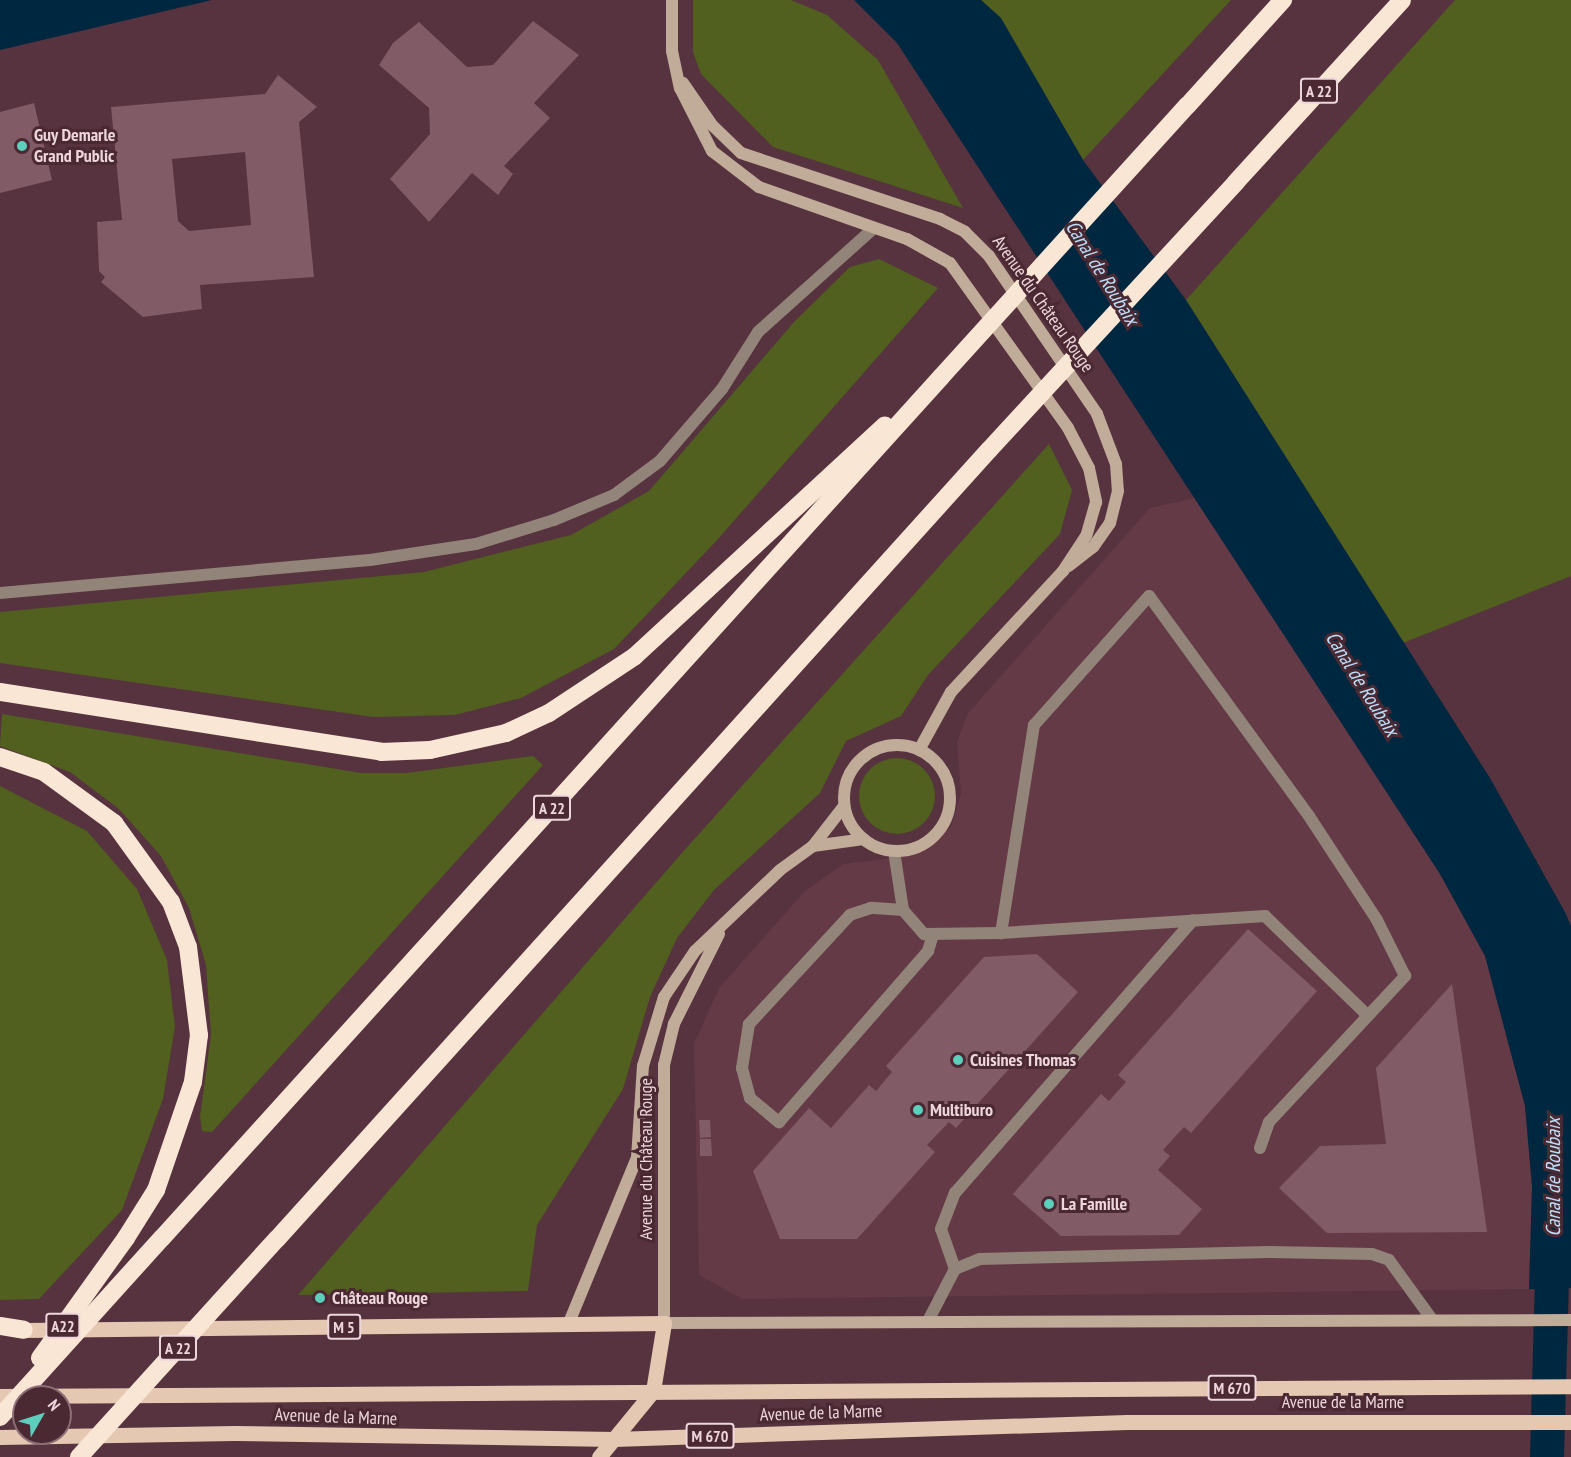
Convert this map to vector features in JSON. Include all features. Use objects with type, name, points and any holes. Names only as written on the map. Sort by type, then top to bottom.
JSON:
[{"type":"highway","name":"A 22","points":[[0,1415],[1283,0]]},
{"type":"highway","name":"A 22","points":[[79,1457],[989,450],[1402,0]]},
{"type":"highway","points":[[0,692],[381,752],[430,750],[506,733],[549,713],[635,656],[941,377]]},
{"type":"highway","name":"A22","points":[[0,758],[44,772],[114,823],[165,891],[188,947],[199,1035],[192,1082],[156,1190],[126,1238],[0,1415]]},
{"type":"highway","points":[[0,1328],[24,1330]]},
{"type":"main road","name":"M 5","points":[[24,1330],[664,1323]]},
{"type":"main road","points":[[599,1457],[653,1391],[664,1323]]},
{"type":"main road","name":"Avenue de la Marne","points":[[0,1396],[1571,1386]]},
{"type":"main road","name":"Avenue de la Marne","points":[[0,1437],[234,1433],[614,1439],[1127,1422],[1571,1422]]},
{"type":"street","name":"Avenue du Château Rouge","points":[[568,1325],[637,1158],[643,1066],[659,1008],[691,957],[719,934],[780,870],[813,846],[844,806],[850,772],[864,755],[885,746],[919,750],[951,693],[1063,571],[1086,536],[1096,502],[1089,468],[1076,440],[960,273],[923,246],[759,187],[734,171],[697,129],[677,73],[672,0]]},
{"type":"street","name":"Avenue du Château Rouge","points":[[677,73],[700,111],[741,153],[940,219],[965,232],[989,256],[1093,406],[1116,464],[1118,490],[1110,524],[1094,547],[1063,571]]},
{"type":"street","points":[[894,851],[931,838],[949,808],[944,774],[919,750]]},
{"type":"street","points":[[844,806],[864,839]]},
{"type":"street","name":"Avenue du Château Rouge","points":[[813,846],[864,839],[894,851]]},
{"type":"street","name":"Avenue du Château Rouge","points":[[664,1323],[664,1065],[674,1024],[719,934]]},
{"type":"street","name":"M 5","points":[[664,1323],[1434,1318],[1571,1320]]},
{"type":"lane","points":[[0,593],[370,560],[476,544],[554,520],[614,495],[660,461],[722,389],[758,332],[874,228]]},
{"type":"lane","points":[[1001,933],[1034,725],[1149,596],[1377,920],[1405,976],[1269,1122],[1260,1148]]},
{"type":"lane","points":[[894,851],[903,909],[924,934],[1001,933],[1265,916],[1367,1015]]},
{"type":"lane","points":[[903,909],[871,908],[850,915],[749,1024],[742,1068],[750,1098],[779,1122],[928,951],[933,935]]},
{"type":"lane","points":[[955,1269],[941,1229],[956,1193],[1193,920]]},
{"type":"lane","points":[[928,1321],[955,1269],[980,1258],[1027,1255],[1372,1254],[1389,1260],[1434,1318]]},
{"type":"shaded area","points":[[1195,498],[1440,874],[1485,956],[1525,1106],[1532,1187],[1529,1289],[742,1299],[699,1275],[694,1043],[720,987],[804,892],[843,864],[901,857],[931,846],[951,827],[961,794],[957,742],[968,713],[1150,508]]},
{"type":"green space","points":[[693,0],[791,0],[827,15],[878,60],[963,208],[773,147],[701,74],[693,52]]},
{"type":"green space","points":[[981,0],[1231,0],[1083,160],[1001,19]]},
{"type":"green space","points":[[1455,0],[1571,0],[1571,576],[1403,643],[1186,300]]},
{"type":"green space","points":[[879,259],[938,288],[718,539],[614,649],[521,698],[455,715],[373,717],[0,663],[0,612],[424,572],[571,535],[649,491],[794,322],[850,267]]},
{"type":"green space","points":[[1049,444],[1072,490],[1060,534],[928,675],[901,716],[846,741],[820,793],[714,890],[677,938],[650,997],[623,1089],[537,1225],[528,1291],[298,1295],[681,854]]},
{"type":"green space","points":[[2,714],[361,773],[407,773],[533,756],[543,765],[212,1132],[202,1131],[200,1117],[211,1035],[206,965],[189,908],[161,856],[119,809],[70,772],[0,746]]},
{"type":"green space","points":[[897,758],[911,761],[924,769],[932,782],[935,796],[932,810],[924,823],[911,831],[897,834],[883,831],[870,823],[862,810],[859,796],[862,782],[870,769],[883,761]]},
{"type":"green space","points":[[0,786],[87,831],[137,889],[167,960],[175,1027],[163,1099],[122,1210],[39,1299],[0,1300]]},
{"type":"water","points":[[0,0],[212,0],[0,50]]},
{"type":"water","points":[[854,0],[981,0],[1001,18],[1083,160],[1186,300],[1490,778],[1566,914],[1571,926],[1571,1288],[1529,1289],[1532,1187],[1525,1106],[1485,956],[1440,874],[897,43]]},
{"type":"building","points":[[533,21],[579,55],[534,103],[550,118],[504,166],[513,174],[498,195],[472,173],[429,222],[390,179],[430,134],[429,108],[379,65],[393,43],[419,22],[467,67],[493,65]]},
{"type":"building","points":[[278,75],[317,107],[299,122],[314,277],[200,285],[202,309],[143,317],[101,282],[105,277],[99,271],[97,222],[122,220],[111,107],[265,94]],"holes":[[[245,152],[251,225],[189,231],[178,221],[172,159]]]},
{"type":"building","name":"Guy Demarle Grand Public","points":[[34,103],[52,180],[0,193],[0,112]]},
{"type":"building","points":[[1248,929],[1317,991],[1191,1133],[1184,1127],[1163,1150],[1170,1156],[1158,1170],[1202,1209],[1179,1235],[1061,1236],[1013,1194],[1101,1094],[1109,1101],[1126,1082],[1118,1075]]},
{"type":"building","points":[[1037,954],[1078,992],[956,1128],[949,1122],[927,1145],[935,1152],[857,1239],[780,1239],[753,1171],[809,1108],[831,1128],[869,1085],[876,1091],[892,1072],[886,1066],[984,957]]},
{"type":"building","points":[[1452,984],[1487,1232],[1327,1233],[1279,1188],[1320,1146],[1386,1144],[1376,1068]]},
{"type":"building","points":[[699,1120],[710,1120],[711,1137],[700,1138]]},
{"type":"building","points":[[700,1139],[711,1139],[712,1156],[700,1156]]},
{"type":"waterway","name":"Canal de Roubaix","points":[[1547,1457],[1553,1241]]},
{"type":"place","name":"Guy Demarle Grand Public","points":[[22,146]]},
{"type":"place","name":"Cuisines Thomas","points":[[958,1060]]},
{"type":"place","name":"Multiburo","points":[[918,1110]]},
{"type":"place","name":"La Famille","points":[[1049,1204]]},
{"type":"place","name":"Château Rouge","points":[[320,1298]]}]
